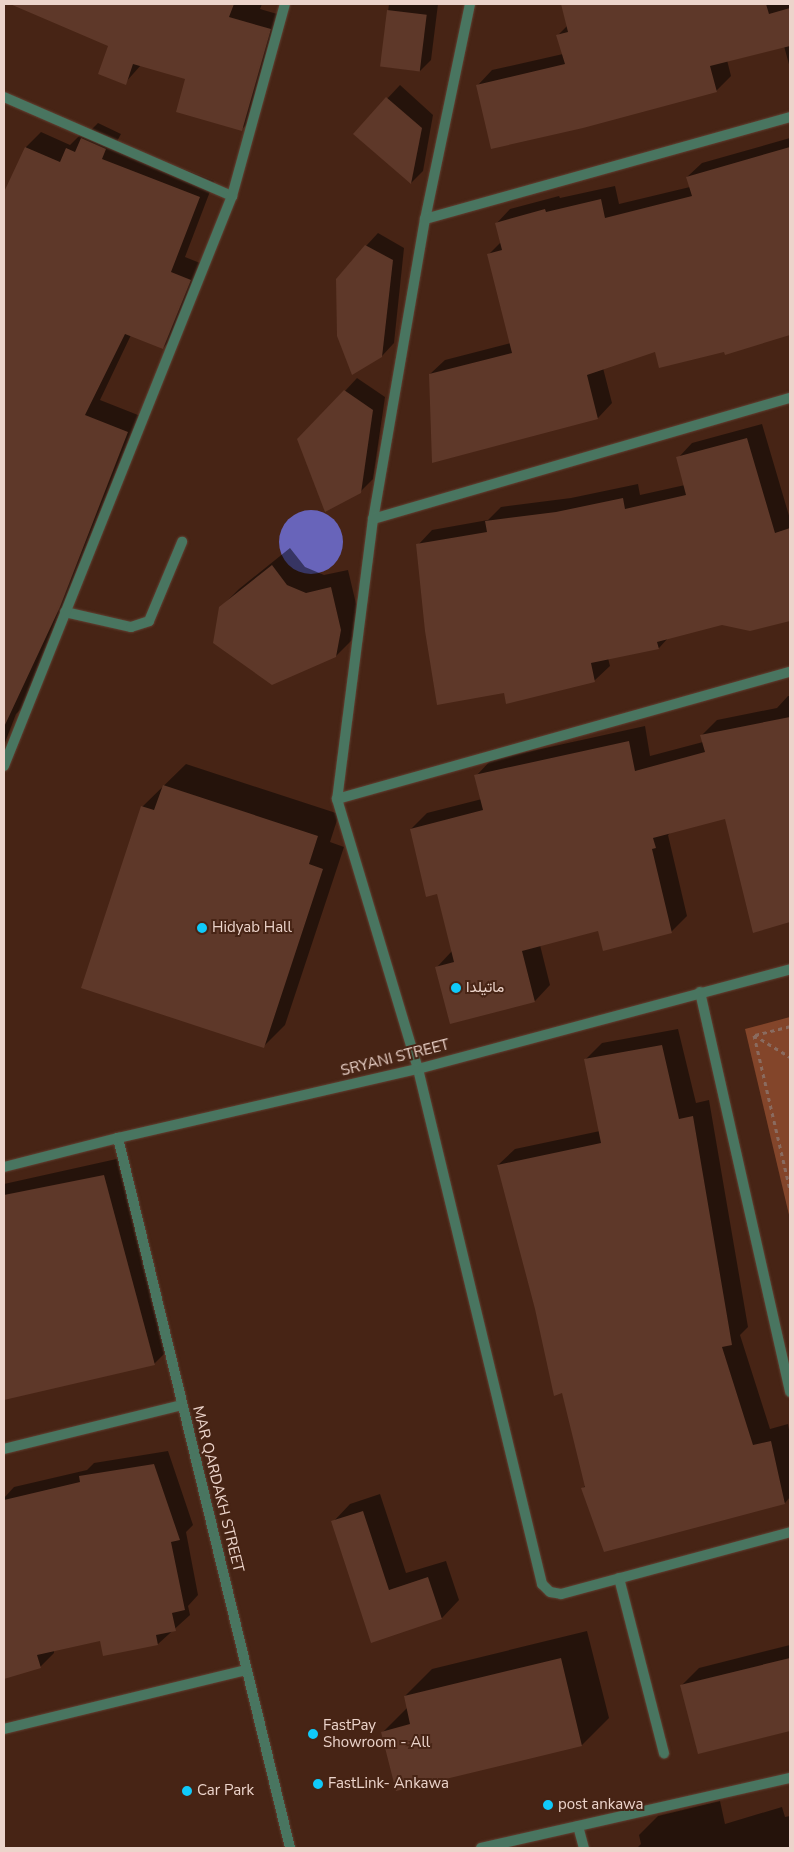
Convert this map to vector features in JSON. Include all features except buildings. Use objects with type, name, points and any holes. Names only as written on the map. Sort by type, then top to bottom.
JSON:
[{"type":"street","points":[[4,766],[232,196],[284,4]]},
{"type":"street","points":[[470,4],[424,219],[373,519],[337,799],[418,1070],[542,1584],[550,1592],[561,1594],[790,1532]]},
{"type":"street","points":[[4,97],[232,196]]},
{"type":"street","points":[[424,219],[790,117]]},
{"type":"street","points":[[373,519],[790,398]]},
{"type":"street","points":[[65,612],[131,627],[148,621],[182,542]]},
{"type":"street","points":[[337,799],[790,672]]},
{"type":"street","name":"SRYANI STREET","points":[[4,1167],[118,1138],[418,1070],[790,969]]},
{"type":"street","points":[[700,992],[790,1392]]},
{"type":"street","name":"MAR QARDAKH STREET","points":[[118,1138],[290,1848]]},
{"type":"street","points":[[4,1449],[182,1405]]},
{"type":"street","points":[[619,1578],[664,1753]]},
{"type":"street","points":[[4,1729],[246,1670]]},
{"type":"street","points":[[481,1848],[790,1778]]},
{"type":"street","points":[[578,1826],[584,1848]]},
{"type":"path","points":[[754,1035],[790,1026]]},
{"type":"path","points":[[754,1035],[790,1057]]},
{"type":"path","points":[[754,1035],[790,1190]]},
{"type":"shaded area","points":[[305,510],[317,510],[334,519],[341,530],[343,542],[341,554],[334,565],[317,574],[305,574],[293,569],[284,560],[279,548],[279,536],[284,524],[293,515]]},
{"type":"shaded area","points":[[790,1017],[790,1219],[745,1029]]},
{"type":"place","name":"Hidyab Hall","points":[[202,928]]},
{"type":"place","name":"ماتیلدا","points":[[456,988]]},
{"type":"place","name":"FastPay Showroom - All","points":[[313,1734]]},
{"type":"place","name":"FastLink- Ankawa","points":[[318,1784]]},
{"type":"place","name":"Car Park","points":[[187,1791]]},
{"type":"place","name":"post ankawa","points":[[548,1805]]}]
